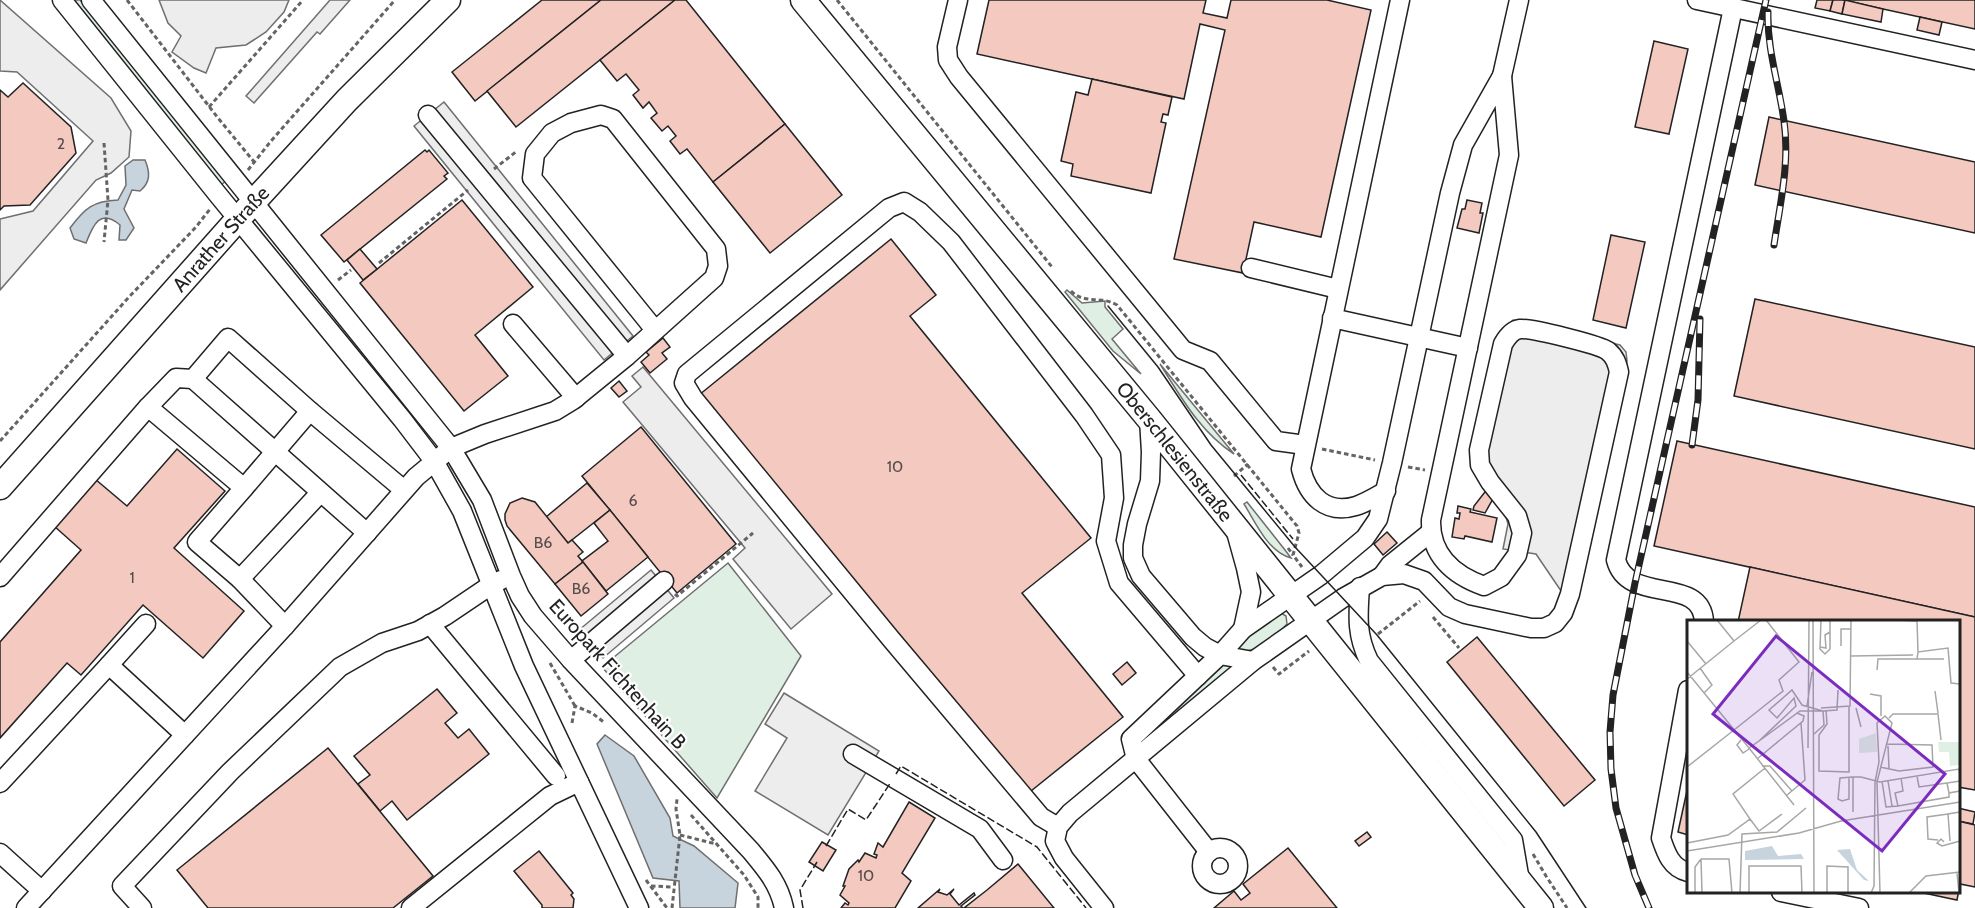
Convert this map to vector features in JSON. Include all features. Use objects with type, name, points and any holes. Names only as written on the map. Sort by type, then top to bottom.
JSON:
[{"type":"main road","name":"Anrather Straße","points":[[0,486],[347,100],[448,0]]},
{"type":"main road","name":"Oberschlesienstraße","points":[[803,0],[1149,418],[1541,908]]},
{"type":"street","points":[[62,0],[219,196],[246,211]]},
{"type":"street","points":[[91,0],[237,182],[246,211],[434,462],[462,511],[524,666],[639,908]]},
{"type":"street","points":[[958,0],[947,47],[948,60],[959,77],[1183,350],[1210,361],[1276,441],[1305,445]]},
{"type":"street","points":[[1386,491],[1358,506],[1344,509],[1326,506],[1311,494],[1304,483],[1301,469],[1400,0]]},
{"type":"street","points":[[1209,852],[1136,759],[1131,738],[1220,655],[1243,629],[1313,582],[1365,538],[1378,519],[1463,145],[1502,76],[1519,0]]},
{"type":"street","points":[[1697,0],[1737,6],[1975,60]]},
{"type":"street","points":[[1704,620],[1702,608],[1689,596],[1635,583],[1618,568],[1616,560],[1737,6]]},
{"type":"street","points":[[1104,908],[1064,858],[1055,841],[1058,826],[1070,813],[1253,662],[1360,587],[1382,576],[1404,574],[1424,581],[1449,607],[1465,614],[1531,628],[1544,628],[1555,623],[1563,613],[1570,594],[1619,372],[1616,359],[1606,350],[1589,342],[1519,329],[1508,334],[1503,344],[1479,450],[1480,465],[1490,482],[1517,516],[1522,533],[1517,555],[1501,577],[1484,586],[1465,579],[1449,566],[1435,547],[1431,532],[1441,474],[1509,155],[1502,76]]},
{"type":"street","points":[[428,115],[627,356]]},
{"type":"street","points":[[26,908],[285,626],[404,490],[434,462],[451,448],[555,411],[576,398],[627,356],[714,278],[717,266],[716,249],[613,119],[601,115],[571,123],[552,133],[535,154],[532,178],[655,330]]},
{"type":"street","points":[[1058,826],[1041,817],[693,398],[684,383],[687,374],[889,208],[904,202],[920,212],[951,242],[1084,415],[1111,455],[1114,498],[1106,541],[1119,583],[1198,676]]},
{"type":"street","name":"Europark Fichtenhain B","points":[[246,211],[451,448],[482,500],[511,576],[533,616],[571,660],[751,851],[771,875],[781,893],[784,908]]},
{"type":"street","points":[[1251,268],[1338,289]]},
{"type":"street","points":[[1332,318],[1468,348]]},
{"type":"street","points":[[513,324],[576,398]]},
{"type":"street","points":[[193,378],[228,338],[404,490]]},
{"type":"street","points":[[0,577],[176,378],[193,378],[367,533]]},
{"type":"street","points":[[148,407],[244,488]]},
{"type":"street","points":[[285,626],[240,579],[197,542],[310,411]]},
{"type":"street","points":[[1149,418],[1150,481],[1132,545],[1133,558],[1141,576],[1193,637],[1220,655],[1253,662]]},
{"type":"street","points":[[240,579],[320,493]]},
{"type":"street","points":[[1233,522],[1251,592],[1243,629]]},
{"type":"street","points":[[1382,576],[1390,565],[1431,532]]},
{"type":"street","points":[[142,908],[122,886],[230,772],[340,667],[382,643],[418,631],[491,585],[511,576]]},
{"type":"street","points":[[571,660],[664,581]]},
{"type":"street","points":[[1360,587],[1358,631],[1361,646],[1369,661],[1513,840],[1520,881]]},
{"type":"street","points":[[0,783],[146,624]]},
{"type":"street","points":[[430,624],[555,776]]},
{"type":"street","points":[[109,665],[185,735]]},
{"type":"street","points":[[1687,700],[1661,837],[1668,859],[1681,871],[1687,872]]},
{"type":"street","points":[[854,754],[980,829],[1003,860]]},
{"type":"street","points":[[411,908],[550,796],[579,782]]},
{"type":"street","points":[[0,853],[42,891]]},
{"type":"street","points":[[1790,893],[1859,908]]},
{"type":"path","points":[[127,0],[255,163]]},
{"type":"path","points":[[209,107],[303,0]]},
{"type":"path","points":[[237,182],[395,0]]},
{"type":"path","points":[[837,0],[1054,269]]},
{"type":"path","points":[[104,143],[108,200],[104,242]]},
{"type":"path","points":[[379,263],[521,148]]},
{"type":"path","points":[[0,441],[129,297],[196,228],[219,196]]},
{"type":"path","points":[[1068,288],[1077,297],[1107,299],[1117,305],[1247,467],[1297,525],[1299,533],[1293,555]]},
{"type":"path","points":[[1305,445],[1441,474]]},
{"type":"path","points":[[1234,476],[1247,467]]},
{"type":"path","points":[[1294,527],[1299,533]]},
{"type":"path","points":[[664,581],[677,596],[753,533]]},
{"type":"path","points":[[1288,548],[1313,582]]},
{"type":"path","points":[[1358,631],[1370,640],[1433,591]]},
{"type":"path","points":[[1426,609],[1459,648]]},
{"type":"path","points":[[1253,662],[1270,664],[1279,674],[1326,638]]},
{"type":"path","points":[[559,646],[547,658],[575,706],[592,713],[608,725]]},
{"type":"path","points":[[575,706],[571,722],[575,731]]},
{"type":"path","points":[[671,791],[749,882],[758,897],[758,908]]},
{"type":"path","points":[[672,908],[680,835],[676,809],[677,799]]},
{"type":"path","points":[[680,835],[716,844]]},
{"type":"path","points":[[1530,847],[1567,908]]},
{"type":"path","points":[[644,877],[667,908]]},
{"type":"path","points":[[650,886],[673,887]]},
{"type":"green space","points":[[71,0],[80,0],[227,180],[221,185]]},
{"type":"green space","points":[[1067,290],[1082,303],[1105,301],[1105,307],[1123,329],[1112,339],[1141,374],[1113,351],[1065,292]]},
{"type":"green space","points":[[1160,364],[1234,454],[1201,425]]},
{"type":"green space","points":[[1247,502],[1291,558],[1283,555],[1269,543],[1244,504]]},
{"type":"green space","points":[[728,563],[801,656],[717,798],[602,667]]},
{"type":"green space","points":[[1281,613],[1286,616],[1287,624],[1268,642],[1248,651],[1229,652],[1257,624]]},
{"type":"green space","points":[[1219,661],[1237,666],[1161,728],[1155,723]]},
{"type":"shaded area","points":[[0,0],[111,98],[131,131],[129,157],[111,173],[96,180],[0,290],[0,219],[33,211],[93,141],[17,72],[0,71]]},
{"type":"shaded area","points":[[159,0],[289,0],[284,12],[266,32],[246,45],[216,48],[206,73],[194,68],[172,52],[181,36],[168,23]]},
{"type":"shaded area","points":[[330,0],[350,0],[320,34],[317,32],[254,103],[246,96]]},
{"type":"shaded area","points":[[444,102],[633,336],[604,360],[414,126]]},
{"type":"shaded area","points":[[133,160],[145,160],[149,177],[140,191],[132,190],[124,209],[134,228],[126,240],[119,240],[120,225],[107,218],[98,221],[91,230],[86,243],[74,239],[70,228],[80,215],[96,204],[118,200],[126,185],[125,166]]},
{"type":"shaded area","points":[[1513,320],[1620,345],[1626,352],[1627,361],[1574,610],[1536,554],[1503,549],[1508,524],[1503,506],[1483,478],[1501,331]]},
{"type":"shaded area","points":[[643,367],[832,594],[791,629],[733,559],[745,548],[623,402],[641,387],[632,376]]},
{"type":"shaded area","points":[[651,570],[674,598],[603,658],[579,630]]},
{"type":"shaded area","points":[[784,693],[879,751],[828,835],[755,791],[787,738],[765,724]]},
{"type":"shaded area","points":[[605,735],[634,756],[670,818],[673,836],[694,846],[738,883],[735,908],[680,908],[679,881],[653,878],[597,744]]},
{"type":"building","points":[[542,0],[601,0],[475,101],[452,72]]},
{"type":"building","points":[[601,0],[675,0],[516,127],[487,91]]},
{"type":"building","points":[[675,0],[686,0],[785,124],[713,182],[687,149],[680,154],[670,141],[676,136],[668,126],[662,131],[651,118],[657,113],[649,102],[643,108],[633,95],[639,90],[626,74],[617,81],[600,60]]},
{"type":"building","points":[[989,0],[1206,0],[1203,13],[1227,18],[1231,0],[1327,0],[1371,10],[1321,237],[1254,222],[1243,273],[1174,259],[1225,30],[1200,24],[1184,99],[977,54]]},
{"type":"building","points":[[1817,0],[1833,0],[1830,11],[1815,8]]},
{"type":"building","points":[[1833,0],[1845,0],[1842,14],[1830,11]]},
{"type":"building","points":[[1843,0],[1975,0],[1975,29],[1883,9]]},
{"type":"building","points":[[1845,0],[1883,9],[1881,22],[1842,14]]},
{"type":"building","points":[[1920,17],[1942,22],[1939,35],[1917,30]]},
{"type":"building","points":[[1654,41],[1688,49],[1669,134],[1635,127]]},
{"type":"building","points":[[1092,79],[1172,97],[1168,115],[1163,114],[1161,122],[1166,123],[1151,193],[1071,176],[1073,164],[1061,161],[1076,92],[1088,95]]},
{"type":"building","points":[[23,83],[71,127],[76,153],[30,205],[4,206],[0,210],[0,90],[8,97]]},
{"type":"building","points":[[1769,117],[1975,162],[1975,233],[1755,185]]},
{"type":"building","points":[[785,124],[842,195],[770,253],[713,182]]},
{"type":"building","points":[[425,150],[427,152],[429,150],[448,173],[444,176],[447,179],[344,262],[321,235]]},
{"type":"building","points":[[462,200],[533,287],[475,335],[508,376],[464,411],[360,283]]},
{"type":"building","points":[[1467,200],[1482,203],[1480,213],[1483,213],[1479,233],[1457,228]]},
{"type":"building","points":[[1611,235],[1645,242],[1626,328],[1593,320]]},
{"type":"building","points":[[891,239],[936,295],[910,316],[1091,538],[1022,593],[1123,717],[1026,795],[699,395]]},
{"type":"building","points":[[360,249],[377,269],[363,280],[347,260]]},
{"type":"building","points":[[1755,299],[1975,347],[1975,449],[1734,396]]},
{"type":"building","points":[[663,338],[670,347],[662,353],[667,359],[650,373],[641,362],[649,355],[646,352]]},
{"type":"building","points":[[619,381],[627,391],[619,397],[611,388]]},
{"type":"building","points":[[641,427],[736,544],[677,593],[582,476]]},
{"type":"building","points":[[1677,441],[1975,507],[1975,617],[1654,546]]},
{"type":"building","points":[[177,449],[225,491],[174,548],[244,611],[203,658],[143,605],[81,675],[67,663],[0,738],[0,642],[81,550],[54,526],[95,479],[127,506]]},
{"type":"building","points":[[587,483],[610,510],[568,543],[546,517]]},
{"type":"building","points":[[1488,488],[1494,497],[1485,513],[1473,510],[1474,506]]},
{"type":"building","points":[[522,498],[535,502],[568,543],[572,540],[583,552],[578,556],[583,562],[555,584],[507,526],[505,514],[510,503]]},
{"type":"building","points":[[1458,506],[1471,509],[1470,512],[1497,518],[1492,542],[1465,536],[1464,539],[1452,537],[1455,518],[1459,519]]},
{"type":"building","points":[[610,510],[648,557],[606,591],[582,561],[608,541],[594,523]]},
{"type":"building","points":[[1387,532],[1397,543],[1383,555],[1374,544]]},
{"type":"building","points":[[583,562],[608,594],[581,616],[555,584]]},
{"type":"building","points":[[1750,567],[1975,617],[1975,790],[1960,787],[1960,620],[1738,620]]},
{"type":"building","points":[[1477,637],[1595,780],[1564,806],[1447,662]]},
{"type":"building","points":[[1127,662],[1136,673],[1122,685],[1113,674]]},
{"type":"building","points":[[437,689],[457,713],[445,723],[458,738],[469,729],[489,754],[407,820],[392,801],[380,811],[358,784],[370,775],[354,756]]},
{"type":"building","points":[[328,748],[433,876],[393,908],[208,908],[177,870]]},
{"type":"building","points":[[1687,791],[1687,835],[1678,832]]},
{"type":"building","points":[[909,802],[935,818],[902,873],[911,881],[895,908],[841,908],[845,903],[848,905],[849,903],[840,895],[849,869],[858,860],[859,862],[865,853],[876,858],[877,855],[874,854],[878,843],[883,847]]},
{"type":"building","points":[[1960,808],[1975,812],[1973,824],[1960,821]]},
{"type":"building","points":[[1960,821],[1975,825],[1975,887],[1960,884]]},
{"type":"building","points":[[1367,832],[1371,837],[1359,846],[1355,841]]},
{"type":"building","points":[[822,842],[836,850],[823,871],[809,862]]},
{"type":"building","points":[[1288,848],[1337,908],[1214,908],[1234,891],[1241,900],[1250,893],[1243,884]]},
{"type":"building","points":[[539,851],[573,893],[571,895],[574,899],[573,908],[542,908],[542,905],[514,871]]},
{"type":"building","points":[[1018,864],[1054,908],[964,908],[987,890]]},
{"type":"building","points":[[940,889],[938,892],[947,895],[954,889],[950,894],[959,905],[974,893],[975,895],[961,906],[963,908],[918,908]]},
{"type":"building","points":[[1924,893],[1958,893],[1957,900]]},
{"type":"tram line","points":[[1108,306],[1158,367],[1211,445],[1295,547],[1377,635],[1536,832],[1586,908]]},
{"type":"railway","points":[[1649,908],[1635,875],[1616,808],[1611,769],[1610,732],[1613,695],[1635,583],[1766,0]]},
{"type":"railway","points":[[1768,12],[1769,40],[1786,137],[1783,183],[1774,245]]},
{"type":"railway","points":[[1692,445],[1698,400],[1700,319]]},
{"type":"fence","points":[[1241,475],[1293,539]]},
{"type":"fence","points":[[896,774],[901,766],[1037,847],[1086,908]]},
{"type":"fence","points":[[826,846],[848,809],[866,820],[891,782]]},
{"type":"fence","points":[[803,908],[800,890],[817,862]]}]
